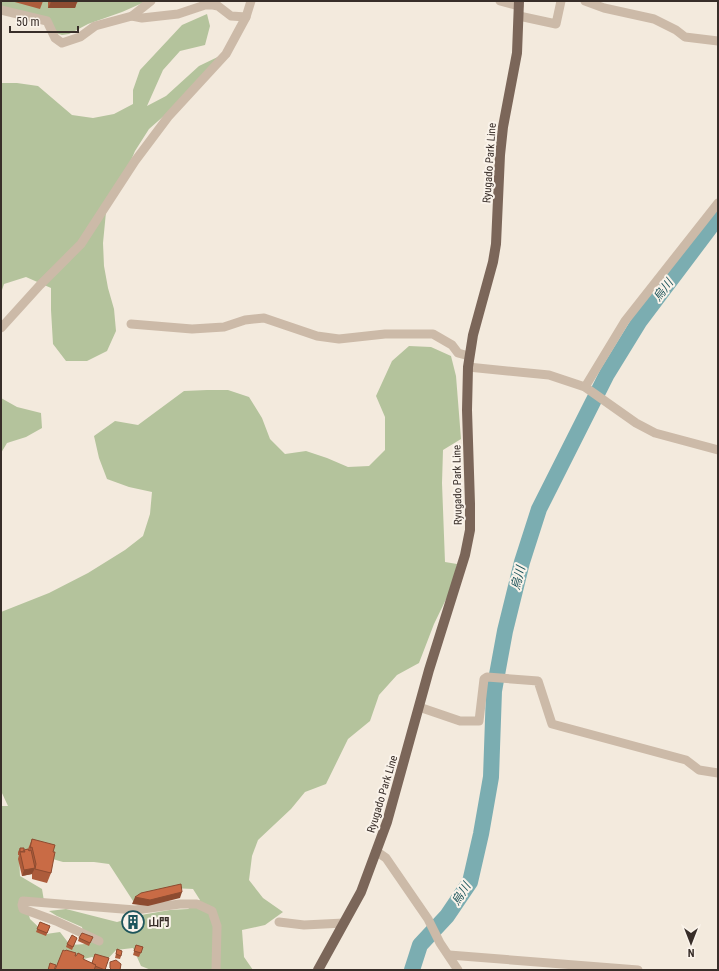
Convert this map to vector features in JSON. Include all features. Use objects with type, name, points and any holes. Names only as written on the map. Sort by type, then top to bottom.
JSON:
[{"type":"main road","name":"Ryugado Park Line","points":[[318,970],[361,892],[387,822],[419,707],[465,555],[470,530],[470,469],[467,410],[469,356],[473,335],[493,262],[496,244],[502,134],[517,53],[519,8]]},
{"type":"street","points":[[1,10],[47,21],[55,38],[62,43],[80,36],[95,26],[132,16],[151,1]]},
{"type":"street","points":[[1,328],[40,285],[81,244],[135,161],[164,124],[226,54],[246,17],[251,1]]},
{"type":"street","points":[[500,1],[556,24],[561,1]]},
{"type":"street","points":[[585,1],[604,8],[654,19],[676,30],[685,37],[718,41]]},
{"type":"street","points":[[132,16],[142,18],[178,14],[205,5],[213,5],[218,6],[231,16],[246,17]]},
{"type":"street","points":[[587,388],[625,321],[718,203]]},
{"type":"street","points":[[131,324],[192,329],[224,327],[245,320],[264,318],[317,336],[339,340],[384,334],[433,334],[452,345],[458,353],[469,356]]},
{"type":"street","points":[[468,367],[549,375],[587,388],[636,423],[655,433],[718,450]]},
{"type":"street","points":[[419,707],[460,721],[479,721],[484,679],[487,677],[538,681],[552,724],[686,760],[699,770],[718,773]]},
{"type":"street","points":[[376,851],[386,858],[428,919],[440,943],[458,970]]},
{"type":"street","points":[[99,940],[56,921],[23,909],[23,901],[135,910],[180,904],[197,904],[212,911],[217,926],[218,946],[216,970]]},
{"type":"street","points":[[279,922],[304,925],[344,923]]},
{"type":"street","points":[[449,955],[638,970]]},
{"type":"green space","points":[[1,1],[147,1],[88,24],[69,34],[62,35],[56,33],[49,19],[1,7]]},
{"type":"green space","points":[[207,14],[210,26],[205,45],[180,51],[163,70],[147,106],[166,96],[199,66],[228,52],[191,92],[149,129],[135,151],[106,212],[103,243],[104,266],[114,309],[116,331],[107,351],[87,361],[66,361],[53,344],[51,288],[26,277],[4,284],[1,293],[1,83],[17,83],[38,86],[72,115],[93,118],[114,114],[133,104],[133,90],[140,70],[182,25]]},
{"type":"green space","points":[[409,346],[431,347],[451,356],[456,376],[461,439],[443,450],[442,483],[445,562],[457,564],[451,589],[434,624],[419,663],[397,675],[379,695],[370,721],[348,739],[326,784],[305,792],[291,809],[258,840],[252,856],[249,880],[263,898],[283,912],[265,925],[242,930],[244,957],[253,970],[151,970],[141,966],[133,948],[116,950],[105,962],[92,957],[63,964],[58,970],[1,970],[1,806],[8,806],[1,791],[1,612],[49,593],[88,573],[125,550],[143,536],[150,514],[152,492],[129,487],[107,479],[99,458],[94,436],[115,421],[138,425],[184,391],[228,390],[249,397],[262,418],[270,439],[285,454],[306,451],[348,467],[369,466],[385,450],[385,417],[376,396],[392,361]],"holes":[[[35,854],[63,862],[94,862],[109,864],[135,904],[172,888],[193,889],[200,900],[188,909],[170,910],[141,915],[117,922],[66,909],[49,911],[82,927],[86,944],[70,945],[60,932],[46,934],[30,919],[24,899],[44,901],[42,889],[20,876],[19,856]]]},
{"type":"green space","points":[[1,398],[17,407],[41,413],[42,428],[26,437],[7,443],[1,453]]},
{"type":"building","points":[[77,1],[77,2],[51,2]]},
{"type":"building","points":[[32,839],[55,845],[51,873],[35,869],[36,864],[32,847],[30,848]]},
{"type":"building","points":[[20,848],[24,848],[24,851],[20,852]]},
{"type":"building","points":[[28,849],[29,851],[31,850],[35,868],[24,870],[20,852],[25,852],[24,850]]},
{"type":"building","points":[[181,884],[182,892],[150,900],[135,897],[141,893]]},
{"type":"building","points":[[131,915],[139,916],[138,922],[130,921]]},
{"type":"building","points":[[40,922],[50,926],[47,933],[37,929]]},
{"type":"building","points":[[82,933],[93,937],[90,943],[79,938]]},
{"type":"building","points":[[72,935],[77,938],[73,947],[67,944]]},
{"type":"building","points":[[136,945],[143,947],[141,953],[134,951]]},
{"type":"building","points":[[117,949],[122,951],[121,956],[116,954]]},
{"type":"building","points":[[63,950],[76,953],[75,956],[78,953],[84,956],[83,959],[96,965],[94,970],[55,970]]},
{"type":"building","points":[[95,954],[109,958],[105,970],[95,966],[96,965],[92,963]]},
{"type":"building","points":[[116,960],[121,964],[120,970],[112,970],[110,968],[110,962]]},
{"type":"building","points":[[50,963],[56,965],[54,970],[48,970]]},
{"type":"waterway","name":"烏川","points":[[412,970],[420,945],[447,916],[470,882],[481,834],[491,777],[494,691],[505,631],[522,562],[539,509],[607,374],[639,322],[718,217]]},
{"type":"place","name":"山門","points":[[133,922]]}]
